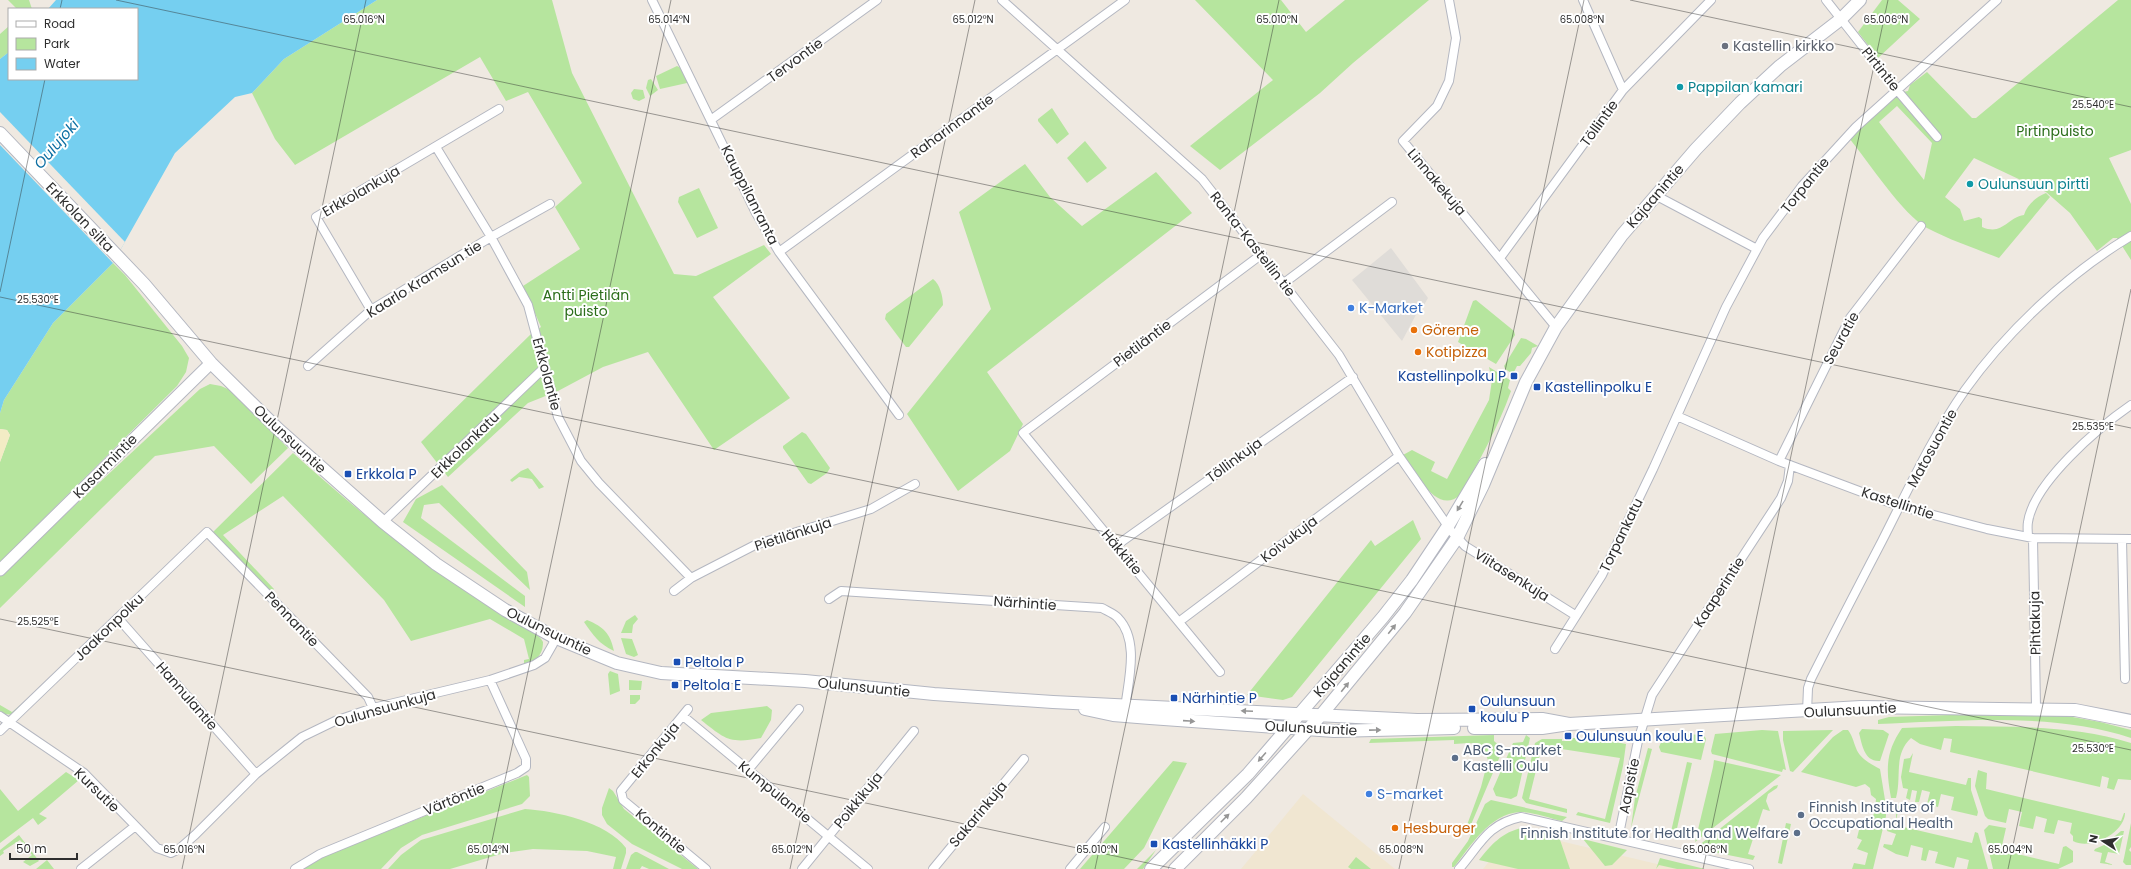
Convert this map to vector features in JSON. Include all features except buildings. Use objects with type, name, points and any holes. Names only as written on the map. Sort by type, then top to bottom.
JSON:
[{"type":"main road","name":"Kajaanintie","points":[[1175,869],[1246,798],[1322,714],[1405,612],[1452,532],[1502,436],[1526,382],[1556,327],[1590,276],[1655,195],[1740,103],[1780,66],[1841,19],[1860,0]]},
{"type":"main road","name":"Erkkolan silta","points":[[0,133],[144,284]]},
{"type":"main road","name":"Oulunsuuntie","points":[[144,284],[211,363],[278,429],[383,522],[436,564],[505,610],[554,637],[617,663],[661,673],[805,681],[934,694],[1053,702],[1288,728],[1350,731],[1542,728],[1569,724],[1807,712],[1861,707],[2036,708],[2075,710],[2131,721]]},
{"type":"main road","name":"Kajaanintie","points":[[1151,869],[1248,774],[1388,611],[1452,532]]},
{"type":"main road","name":"Oulunsuuntie","points":[[1124,710],[1322,714],[1452,721],[1542,719],[1569,724]]},
{"type":"street","name":"Kauppilanranta","points":[[652,0],[712,119],[756,213],[780,252],[899,415]]},
{"type":"street","name":"Tervontie","points":[[712,119],[877,0]]},
{"type":"street","name":"Ranta-Kastellin tie","points":[[1002,0],[1202,179],[1262,254],[1339,355],[1399,456],[1452,532]]},
{"type":"street","name":"Raharinnantie","points":[[780,252],[1125,0]]},
{"type":"street","name":"Linnakekuja","points":[[1449,0],[1456,38],[1449,81],[1437,106],[1403,141],[1556,327]]},
{"type":"street","points":[[1583,0],[1623,90]]},
{"type":"street","name":"Töllintie","points":[[1500,258],[1623,90],[1711,0]]},
{"type":"street","name":"Pirtintie","points":[[1826,0],[1897,90],[1937,137]]},
{"type":"street","name":"Torpantie","points":[[1677,416],[1726,307],[1757,249],[1795,195],[1830,154],[1897,90],[1997,0]]},
{"type":"street","name":"Erkkolankuja","points":[[371,310],[316,217],[499,109]]},
{"type":"street","name":"Erkkolantie","points":[[436,147],[491,237],[528,305],[546,367],[558,417],[581,461],[599,483],[691,578]]},
{"type":"street","points":[[1655,195],[1757,249]]},
{"type":"street","points":[[1284,283],[1392,202]]},
{"type":"street","name":"Kaarlo Kramsun tie","points":[[308,366],[371,310],[491,237],[550,204]]},
{"type":"street","name":"Seuratie","points":[[1779,461],[1850,318],[1921,226]]},
{"type":"street","name":"Matosuontie","points":[[1807,712],[1808,688],[1811,679],[1899,506],[1948,417],[1965,390],[1997,350],[2033,314],[2071,280],[2110,249],[2131,236]]},
{"type":"street","name":"Pietiläntie","points":[[1023,433],[1262,254]]},
{"type":"street","name":"Kasarmintie","points":[[0,570],[211,363]]},
{"type":"street","name":"Erkkolankatu","points":[[383,522],[546,367]]},
{"type":"street","name":"Töllinkuja","points":[[1116,545],[1353,377]]},
{"type":"street","name":"Pihtakuja","points":[[2036,708],[2031,538],[2028,522],[2033,506],[2047,484],[2062,465],[2083,444],[2131,405]]},
{"type":"street","name":"Kastellintie","points":[[1677,416],[1779,461],[1899,506],[1987,529],[2031,538],[2127,539]]},
{"type":"street","name":"Torpankatu","points":[[1555,649],[1575,615],[1602,575],[1677,416]]},
{"type":"street","name":"Häkkitie","points":[[1023,433],[1180,621],[1220,672]]},
{"type":"street","name":"Koivukuja","points":[[1180,621],[1399,456]]},
{"type":"street","name":"Kaaperintie","points":[[1646,719],[1652,695],[1781,498],[1788,481],[1790,465]]},
{"type":"street","name":"Pietilänkuja","points":[[674,591],[691,578],[755,545],[871,509],[915,484]]},
{"type":"street","name":"Jaakonpolku","points":[[0,731],[11,723],[207,532]]},
{"type":"street","name":"Pennantie","points":[[207,532],[368,697],[373,708]]},
{"type":"street","name":"Viitasenkuja","points":[[1452,532],[1465,546],[1575,615]]},
{"type":"street","points":[[2125,679],[2127,539]]},
{"type":"street","name":"Närhintie","points":[[829,599],[841,591],[1102,608],[1118,617],[1128,634],[1131,651],[1124,710]]},
{"type":"street","name":"Hannulantie","points":[[118,618],[256,774]]},
{"type":"street","name":"Oulunsuunkuja","points":[[171,853],[179,849],[256,774],[302,737],[335,721],[373,708],[490,680],[540,662],[553,644],[554,637]]},
{"type":"street","name":"Värtöntie","points":[[295,869],[320,854],[526,768],[526,759],[490,680]]},
{"type":"street","points":[[748,770],[799,710]]},
{"type":"street","name":"Kumpulantie","points":[[685,712],[748,770],[868,869]]},
{"type":"street","name":"Erkonkuja","points":[[622,790],[685,712]]},
{"type":"street","name":"Kursutie","points":[[0,716],[84,773],[134,827],[157,848],[171,853]]},
{"type":"street","name":"Aapistie","points":[[1618,839],[1638,741],[1646,719]]},
{"type":"street","name":"Poikkikuja","points":[[802,869],[914,731]]},
{"type":"street","name":"Sakarinkuja","points":[[933,869],[1024,759]]},
{"type":"street","name":"Kontintie","points":[[622,790],[623,800],[706,869]]},
{"type":"street","points":[[1459,869],[1486,834],[1496,825],[1521,817],[1749,869]]},
{"type":"street","points":[[81,869],[134,827]]},
{"type":"street","points":[[1070,869],[1105,828]]},
{"type":"shaded area","points":[[1391,248],[1428,298],[1421,310],[1419,309],[1402,341],[1352,280]]},
{"type":"shaded area","points":[[1303,794],[1395,869],[1241,869]]},
{"type":"shaded area","points":[[1535,835],[1678,869],[1483,869],[1502,845]]},
{"type":"green space","points":[[8,0],[29,0],[32,8],[16,8]]},
{"type":"green space","name":"Antti Pietilän puisto","points":[[377,0],[552,0],[572,73],[674,274],[696,276],[764,245],[771,254],[713,297],[790,398],[714,450],[648,352],[603,367],[558,391],[528,403],[448,477],[421,442],[531,334],[541,327],[523,286],[580,249],[555,207],[582,183],[528,92],[506,101],[480,57],[295,165],[275,139],[252,93],[284,59]]},
{"type":"green space","points":[[1195,0],[1281,0],[1306,32],[1345,0],[1429,0],[1353,63],[1320,93],[1220,170],[1190,146],[1273,80]]},
{"type":"green space","points":[[1882,0],[1898,0],[1920,19],[1878,58],[1858,32]]},
{"type":"green space","name":"Pirtinpuisto","points":[[2118,0],[2131,0],[2131,150],[2109,158],[2131,204],[2131,260],[2117,238],[2113,238],[2097,251],[2070,213],[2046,192],[1974,158],[1945,197],[1960,209],[1964,221],[1979,217],[1982,219],[1982,227],[1989,229],[2000,228],[2013,219],[2024,215],[2025,211],[2032,202],[2039,197],[2046,193],[2050,197],[1999,258],[1962,244],[1927,228],[1907,212],[1849,138],[1894,94],[1908,91],[1910,85],[1927,72],[1972,118],[1976,118]],"holes":[[[1897,106],[1932,143],[1924,180],[1879,122]]]},
{"type":"green space","points":[[8,27],[8,53],[0,59],[0,34]]},
{"type":"green space","points":[[677,66],[681,68],[688,81],[687,83],[660,89],[656,76]]},
{"type":"green space","points":[[651,79],[658,90],[650,96],[646,88],[648,80]]},
{"type":"green space","points":[[634,89],[643,90],[645,98],[639,101],[633,99],[631,93]]},
{"type":"green space","points":[[1052,108],[1069,134],[1057,144],[1038,121],[1038,119]]},
{"type":"green space","points":[[1085,141],[1107,168],[1087,183],[1067,158]]},
{"type":"green space","points":[[1025,164],[1050,197],[1082,226],[1156,172],[1192,213],[987,372],[1023,424],[1010,451],[958,491],[907,414],[991,309],[959,212]]},
{"type":"green space","points":[[699,188],[718,228],[697,238],[678,202],[679,197]]},
{"type":"green space","points":[[113,263],[125,275],[182,346],[189,358],[186,372],[177,386],[0,562],[0,462],[10,435],[7,430],[0,429],[0,413],[4,400],[53,323]]},
{"type":"green space","points":[[933,279],[938,284],[941,291],[943,305],[909,347],[906,347],[885,319],[886,314]]},
{"type":"green space","points":[[1476,300],[1514,331],[1515,335],[1496,364],[1458,342],[1473,301]]},
{"type":"green space","points":[[1521,338],[1526,339],[1538,346],[1532,348],[1531,353],[1520,366],[1517,366],[1513,374],[1505,369],[1504,366]]},
{"type":"green space","points":[[1489,367],[1510,380],[1508,388],[1511,391],[1494,431],[1460,495],[1451,500],[1443,500],[1435,496],[1427,489],[1403,455],[1412,450],[1435,462],[1431,471],[1447,479],[1489,400],[1492,380]]},
{"type":"green space","points":[[210,384],[221,386],[230,390],[288,448],[251,484],[214,446],[155,456],[0,608],[0,575],[200,389]]},
{"type":"green space","points":[[802,432],[806,434],[830,468],[827,473],[811,484],[808,483],[783,448],[783,446]]},
{"type":"green space","points":[[293,453],[337,492],[428,565],[483,602],[532,631],[543,642],[542,651],[538,657],[524,665],[524,660],[529,659],[524,639],[490,619],[411,641],[384,600],[283,496],[223,535],[274,589],[271,592],[213,532]]},
{"type":"green space","points":[[528,468],[544,487],[539,489],[532,479],[519,477],[512,482],[510,480],[521,471]]},
{"type":"green space","points":[[442,485],[527,572],[530,590],[439,503],[424,505],[421,518],[525,596],[525,607],[403,522],[416,499]]},
{"type":"green space","points":[[1413,520],[1421,539],[1292,697],[1283,700],[1247,695],[1371,540],[1375,546]]},
{"type":"green space","points":[[635,615],[638,619],[633,625],[632,633],[621,633],[626,621]]},
{"type":"green space","points":[[587,620],[598,625],[605,631],[614,651],[600,642],[593,635],[584,622]]},
{"type":"green space","points":[[621,638],[632,639],[638,655],[634,657],[626,654]]},
{"type":"green space","points":[[610,671],[618,674],[620,691],[610,695],[608,674]]},
{"type":"green space","points":[[629,680],[642,681],[641,690],[629,690]]},
{"type":"green space","points":[[630,695],[640,695],[640,699],[635,704],[630,704]]},
{"type":"green space","points":[[24,702],[25,704],[13,715],[5,714],[0,711],[0,705],[12,712]]},
{"type":"green space","points":[[767,706],[772,710],[771,720],[761,738],[734,740],[722,736],[701,720],[711,713]]},
{"type":"green space","points":[[1950,715],[2067,716],[2131,730],[2131,738],[2070,724],[2038,721],[1973,720],[1878,724],[1878,720],[1889,717]]},
{"type":"green space","points":[[1956,726],[2022,727],[2066,730],[2110,737],[2131,743],[2131,780],[2118,779],[2114,790],[2107,788],[2109,778],[2102,776],[2100,787],[1950,752],[1952,739],[1944,738],[1941,750],[1920,744],[1911,738],[1905,745],[1900,759],[1896,798],[1891,798],[1888,779],[1888,762],[1892,746],[1902,728]]},
{"type":"green space","points":[[1862,729],[1883,730],[1889,734],[1880,761],[1870,759],[1865,752],[1859,733]]},
{"type":"green space","points":[[1762,730],[1778,731],[1786,770],[1783,769],[1782,772],[1712,754],[1711,751],[1715,734]]},
{"type":"green space","points":[[1833,730],[1793,772],[1790,771],[1783,740],[1783,731]]},
{"type":"green space","points":[[1843,730],[1848,730],[1860,755],[1880,769],[1886,806],[1886,816],[1873,869],[1852,869],[1854,863],[1865,865],[1868,853],[1857,849],[1862,840],[1857,838],[1860,826],[1863,826],[1865,821],[1871,824],[1875,809],[1876,799],[1871,795],[1870,788],[1865,784],[1856,787],[1801,772],[1833,737]]},
{"type":"green space","points":[[1682,734],[1704,735],[1706,739],[1701,760],[1661,752],[1659,747],[1665,738]]},
{"type":"green space","points":[[1494,735],[1494,741],[1503,749],[1470,827],[1467,825],[1481,787],[1488,760],[1479,746],[1471,743],[1454,744],[1454,740],[1369,743],[1371,739]]},
{"type":"green space","points":[[1526,735],[1530,738],[1517,796],[1511,799],[1496,796],[1493,789],[1513,743],[1523,742]]},
{"type":"green space","points":[[1572,738],[1595,738],[1626,744],[1623,766],[1610,823],[1576,815],[1578,812],[1605,819],[1620,758],[1542,746],[1529,799],[1567,809],[1567,813],[1526,803],[1522,798],[1535,743],[1542,739],[1562,739],[1562,741],[1571,741]]},
{"type":"green space","points":[[1648,748],[1652,749],[1631,828],[1635,798]]},
{"type":"green space","points":[[1913,753],[1909,772],[1966,785],[1968,778],[1971,778],[1971,790],[1978,812],[1977,816],[1951,810],[1954,797],[1941,794],[1938,807],[1927,804],[1930,792],[1922,790],[1919,802],[1915,802],[1917,791],[1912,790],[1910,800],[1906,798],[1908,789],[1903,788],[1901,777],[1904,759],[1910,758]]},
{"type":"green space","points":[[1714,760],[1781,775],[1695,842],[1713,767]]},
{"type":"green space","points":[[1173,761],[1187,763],[1144,848],[1124,869],[1080,869]]},
{"type":"green space","points":[[1687,762],[1692,763],[1675,837],[1670,836]]},
{"type":"green space","points":[[1978,770],[1987,773],[1986,789],[2121,821],[2125,813],[2124,820],[2113,833],[2106,838],[2089,844],[2073,841],[2073,836],[2070,833],[2072,823],[2058,820],[2054,834],[2044,832],[2047,819],[2036,816],[2033,829],[2019,826],[2022,812],[2009,809],[2006,823],[1988,819],[1985,816],[1975,786]]},
{"type":"green space","points":[[66,772],[79,780],[39,814],[47,818],[38,825],[33,818],[0,843],[0,789],[18,811]]},
{"type":"green space","points":[[527,775],[529,777],[530,796],[522,804],[422,835],[401,848],[381,869],[302,869],[328,855]]},
{"type":"green space","points":[[1778,785],[1777,788],[1768,794],[1766,801],[1770,811],[1763,809],[1748,854],[1755,856],[1753,860],[1698,849],[1698,846],[1774,786]]},
{"type":"green space","points":[[609,788],[613,791],[624,809],[698,869],[682,869],[632,844],[607,824],[602,815],[602,808]]},
{"type":"green space","points":[[1491,800],[1567,817],[1562,821],[1536,814],[1520,812],[1499,818],[1482,832],[1454,867],[1452,867],[1452,863],[1468,841],[1485,804]]},
{"type":"green space","points":[[1903,803],[1908,805],[1907,809],[1899,807],[1895,825],[1972,843],[1975,832],[1978,833],[1988,869],[1967,869],[1969,860],[1957,857],[1954,868],[1935,863],[1938,852],[1929,850],[1926,861],[1921,860],[1923,848],[1911,845],[1908,857],[1896,854],[1883,847],[1884,844],[1892,845],[1896,834],[1887,831],[1889,823],[1896,818],[1896,807]]},
{"type":"green space","points":[[525,809],[565,815],[594,825],[606,831],[626,848],[621,869],[613,869],[616,857],[587,851],[533,849],[504,853],[450,869],[388,869],[401,855],[421,840]]},
{"type":"green space","points":[[1786,823],[1791,824],[1782,864],[1778,863]]},
{"type":"green space","points":[[2131,823],[2131,847],[2129,850],[2131,852],[2131,865],[2126,865],[2123,862]]},
{"type":"green space","points":[[1989,825],[2006,828],[2001,850],[2059,864],[2063,847],[2066,846],[2073,851],[2073,862],[2058,869],[1993,869],[1984,830]]},
{"type":"green space","points":[[1522,828],[1558,834],[1570,869],[1518,869],[1479,860],[1493,844],[1503,836]]},
{"type":"green space","points":[[2121,831],[2124,831],[2119,854],[2108,852],[2105,862],[2114,865],[2100,863],[2102,853],[2094,851],[2095,849],[2104,845]]},
{"type":"green space","points":[[19,835],[39,861],[30,866],[23,862],[32,855],[20,840],[3,851],[4,853],[0,856],[0,850]]},
{"type":"green space","points":[[1583,839],[1627,850],[1612,865],[1605,866]]},
{"type":"green space","points":[[1156,850],[1143,869],[1137,869]]},
{"type":"green space","points":[[635,852],[669,869],[649,869],[642,866],[640,869],[626,869],[631,855]]},
{"type":"green space","points":[[1356,857],[1371,869],[1351,869],[1348,867]]},
{"type":"green space","points":[[1660,858],[1705,869],[1677,869],[1659,865],[1656,869]]},
{"type":"green space","points":[[47,860],[54,869],[36,869]]},
{"type":"sand","points":[[0,429],[7,430],[10,435],[0,462]]},
{"type":"water","name":"Oulujoki","points":[[56,0],[377,0],[284,59],[252,93],[235,97],[175,153],[113,263],[53,323],[4,400],[0,413],[0,59],[8,53],[8,80],[138,80],[138,8],[49,8]]},
{"type":"pier","points":[[0,112],[125,242],[113,263],[0,145]]},
{"type":"place","name":"Kastellin kirkko","points":[[1725,46]]},
{"type":"place","name":"Pappilan kamari","points":[[1680,87]]},
{"type":"place","name":"Oulunsuun pirtti","points":[[1970,184]]},
{"type":"place","name":"K-Market","points":[[1351,308]]},
{"type":"place","name":"Göreme","points":[[1414,330]]},
{"type":"place","name":"Kotipizza","points":[[1418,352]]},
{"type":"place","name":"Kastellinpolku P","points":[[1514,376]]},
{"type":"place","name":"Kastellinpolku E","points":[[1537,387]]},
{"type":"place","name":"Erkkola P","points":[[348,474]]},
{"type":"place","name":"Peltola P","points":[[677,662]]},
{"type":"place","name":"Peltola E","points":[[675,685]]},
{"type":"place","name":"Närhintie P","points":[[1174,698]]},
{"type":"place","name":"Oulunsuun koulu P","points":[[1472,709]]},
{"type":"place","name":"Oulunsuun koulu E","points":[[1568,736]]},
{"type":"place","name":"ABC S-market Kastelli Oulu","points":[[1455,758]]},
{"type":"place","name":"S-market","points":[[1369,794]]},
{"type":"place","name":"Finnish Institute of Occupational Health","points":[[1801,815]]},
{"type":"place","name":"Hesburger","points":[[1395,828]]},
{"type":"place","name":"Finnish Institute for Health and Welfare","points":[[1797,833]]},
{"type":"place","name":"Kastellinhäkki P","points":[[1154,844]]}]
